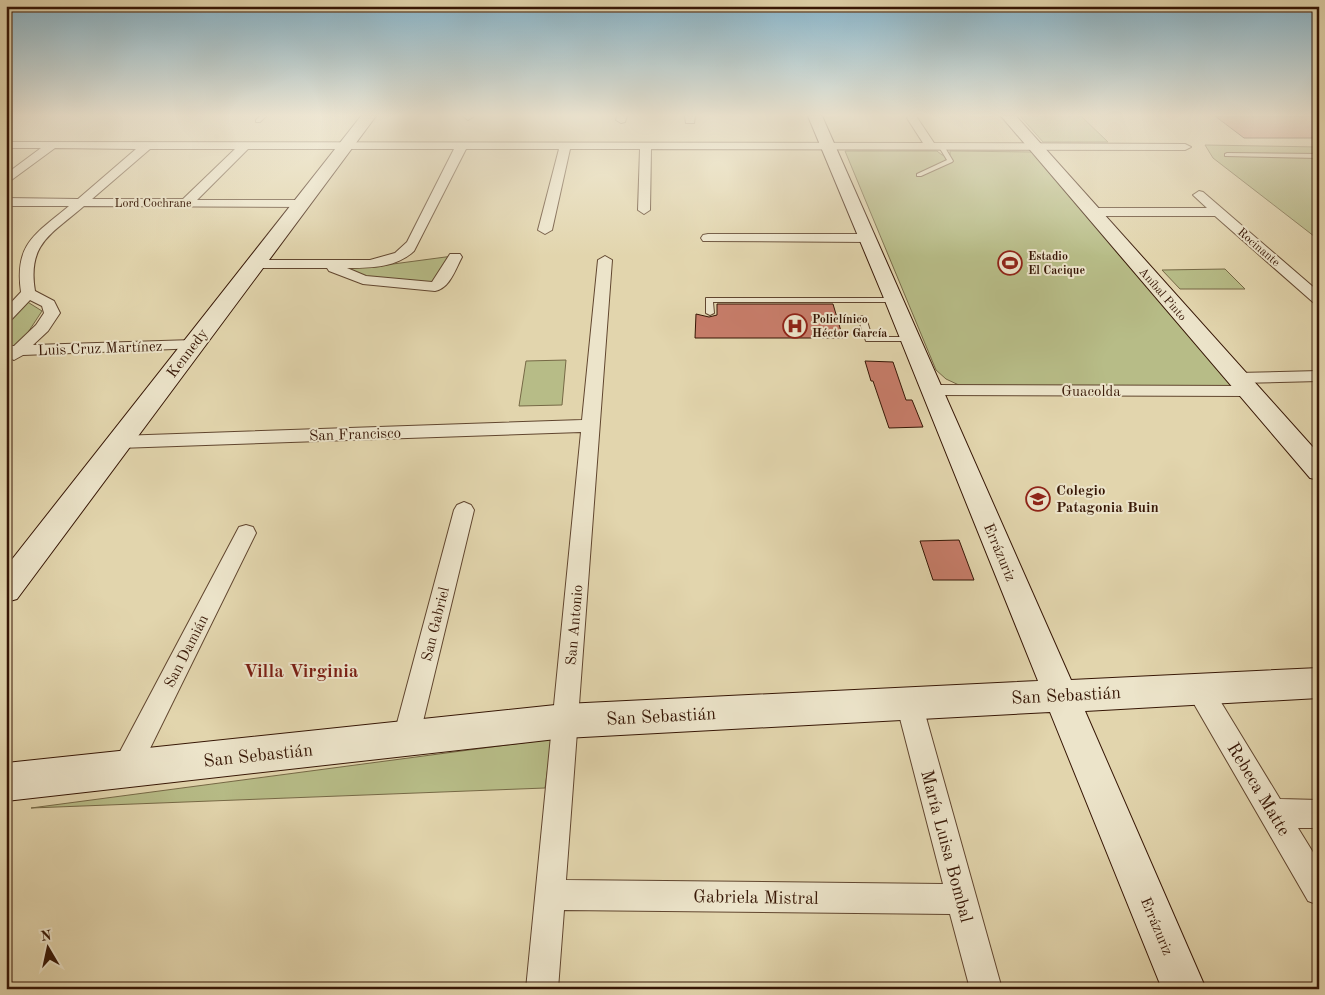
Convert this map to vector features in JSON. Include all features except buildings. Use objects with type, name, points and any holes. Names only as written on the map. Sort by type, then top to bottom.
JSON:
[{"type":"street","points":[[6,180],[30,162]]},
{"type":"street","points":[[6,317],[28,293],[26,272],[30,249],[40,236],[127,162]]},
{"type":"street","points":[[187,203],[228,162]]},
{"type":"street","name":"Kennedy","points":[[6,590],[332,162]]},
{"type":"street","points":[[254,264],[370,264],[395,258],[407,251],[413,243],[452,162]]},
{"type":"street","points":[[545,230],[561,162]]},
{"type":"street","points":[[644,210],[646,162]]},
{"type":"street","name":"Errázuriz","points":[[834,162],[895,300],[1184,989]]},
{"type":"street","name":"Aníbal Pinto","points":[[1049,162],[1319,472]]},
{"type":"street","name":"Rocinante","points":[[1199,195],[1319,300]]},
{"type":"street","name":"Lord Cochrane","points":[[6,202],[300,204]]},
{"type":"street","points":[[1092,212],[1218,212]]},
{"type":"street","points":[[708,238],[868,238]]},
{"type":"street","points":[[328,264],[363,280],[435,287],[440,284],[455,257]]},
{"type":"street","name":"San Antonio","points":[[542,989],[605,260]]},
{"type":"street","points":[[6,363],[12,351],[42,328],[52,313],[49,304],[28,293]]},
{"type":"street","name":"Luis Cruz Martínez","points":[[12,351],[193,345]]},
{"type":"street","name":"Guacolda","points":[[932,390],[1243,385],[1319,376]]},
{"type":"street","name":"San Francisco","points":[[119,442],[591,426]]},
{"type":"street","name":"San Gabriel","points":[[406,738],[464,510]]},
{"type":"street","name":"San Damián","points":[[125,770],[246,533]]},
{"type":"street","name":"San Sebastián","points":[[6,782],[565,721],[1319,683]]},
{"type":"street","name":"Rebeca Matte","points":[[1198,689],[1319,890]]},
{"type":"street","name":"María Luisa Bombal","points":[[908,703],[986,989]]},
{"type":"street","points":[[1273,813],[1319,814]]},
{"type":"street","name":"Gabriela Mistral","points":[[550,895],[962,899]]},
{"type":"lane","points":[[919,175],[947,162]]},
{"type":"lane","points":[[710,313],[709,300],[895,300]]},
{"type":"lane","points":[[862,318],[869,339],[911,339]]},
{"type":"green space","name":"Estadio El Cacique","points":[[850,162],[1043,162],[1236,387],[961,386],[946,379],[936,370]]},
{"type":"green space","points":[[1219,162],[1319,162],[1319,240]]},
{"type":"green space","points":[[453,256],[436,284],[363,277],[345,268],[378,266]]},
{"type":"green space","points":[[1225,269],[1245,289],[1180,289],[1162,270]]},
{"type":"green space","points":[[26,301],[42,311],[19,346],[6,346],[6,322]]},
{"type":"green space","points":[[566,360],[562,405],[519,406],[526,361]]},
{"type":"green space","points":[[552,739],[545,788],[31,808]]},
{"type":"place","name":"Estadio El Cacique","points":[[1010,263]]},
{"type":"place","name":"Policlínico Héctor García","points":[[795,326]]},
{"type":"place","name":"Colegio Patagonia Buin","points":[[1038,499]]},
{"type":"district","name":"Villa Virginia","points":[[301,670]]}]
